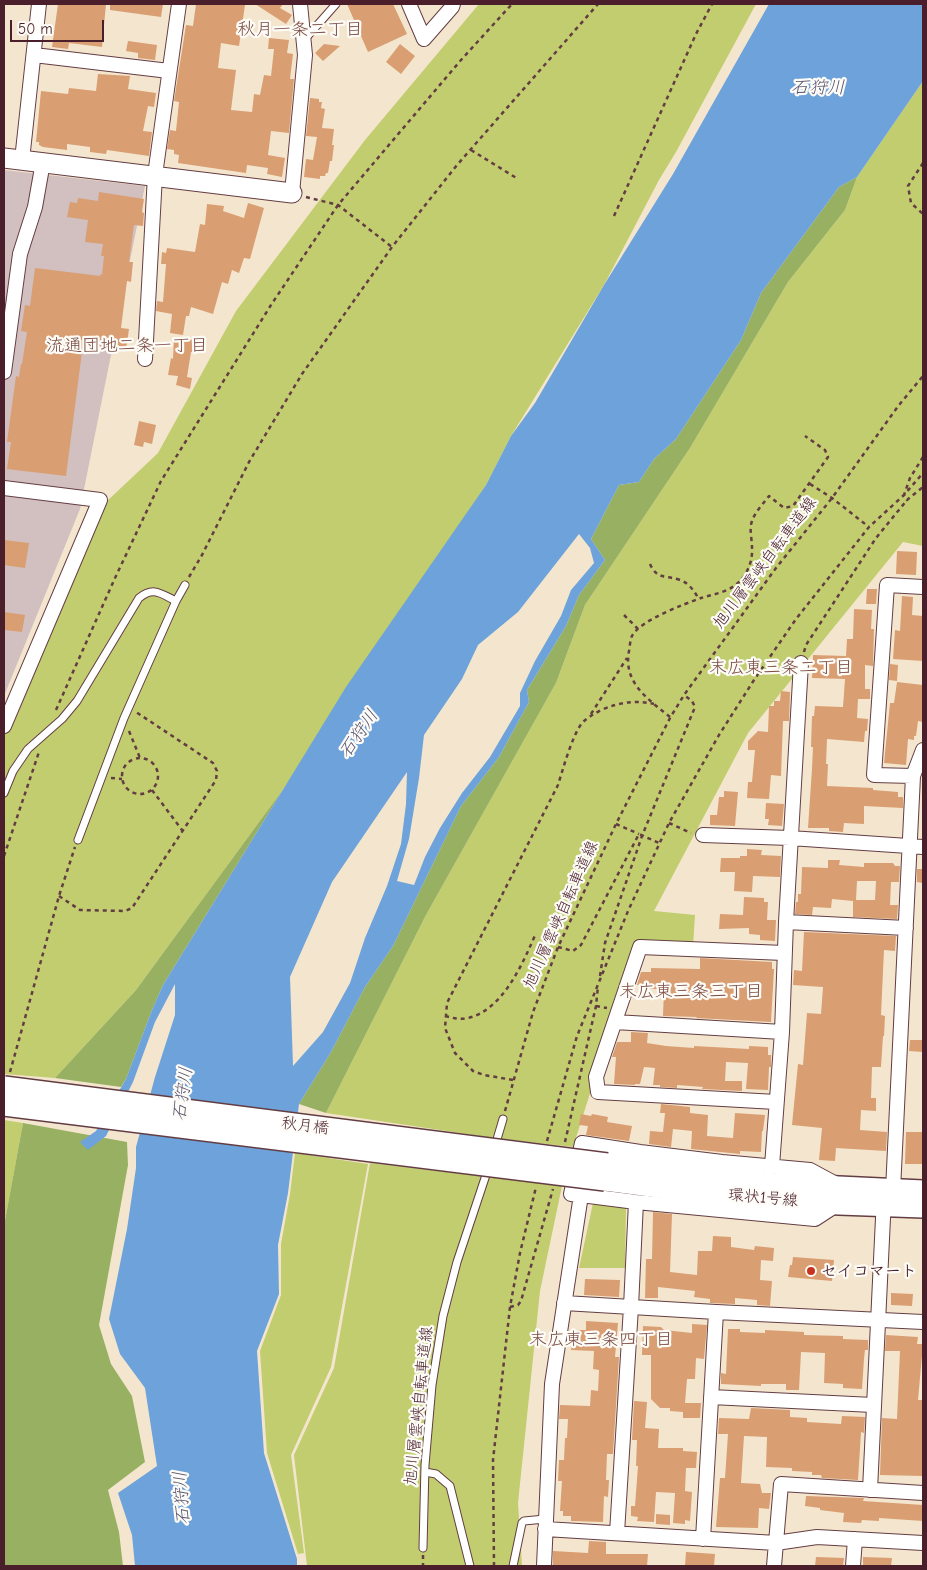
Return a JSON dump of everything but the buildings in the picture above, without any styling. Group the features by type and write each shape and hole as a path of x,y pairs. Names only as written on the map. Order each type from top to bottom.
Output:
{"main road":[{"name":"秋月橋","path":"7,1081 606,1172"},
{"name":"秋月橋","path":"4,1105 606,1172"},
{"name":"環状1号線","path":"606,1172 705,1177 776,1184 840,1196 889,1198 923,1207"},
{"name":"環状1号線","path":"889,1198 923,1191"}],"street":[{"path":"39,4 34,55 13,159 292,193 305,55 300,4"},
{"path":"145,359 155,175 179,4"},
{"path":"409,4 424,39 453,4"},
{"path":"34,55 169,71"},
{"path":"4,370 20,254 35,207 43,162"},
{"path":"4,488 100,500 4,726"},
{"path":"913,776 874,775 887,585 923,587"},
{"path":"772,1166 782,1032 784,954 801,663"},
{"path":"870,1490 877,1319 889,1198 906,928 917,847 913,776 923,750"},
{"path":"696,834 790,838 917,847"},
{"path":"786,922 906,928"},
{"path":"776,1102 598,1092 596,1077 640,947 784,954"},
{"path":"614,1022 782,1032"},
{"path":"582,1143 722,1162 810,1170 840,1196 815,1219 581,1195 571,1194 582,1143"},
{"path":"544,1566 552,1384 581,1195"},
{"path":"617,1533 636,1202"},
{"path":"564,1303 923,1322"},
{"path":"703,1539 716,1312"},
{"path":"711,1397 873,1406"},
{"path":"774,1566 781,1484 923,1493"},
{"path":"545,1524 617,1533 703,1539 776,1542 817,1537 923,1543"},
{"path":"853,1566 855,1539"}],"lane":[{"path":"304,40 336,4"},
{"path":"78,840 128,707 185,585"},
{"path":"4,793 20,759 28,749 62,719 77,700 139,598 151,591 157,592 176,602"},
{"name":"旭川層雲峡自転車道線","path":"423,1548 425,1472 432,1385 443,1316 458,1262 504,1119"},
{"path":"425,1472 436,1474 450,1486 470,1566"},
{"path":"513,1566 522,1523 524,1521 545,1524"}],"path":[{"path":"4,856 47,731 114,578 161,481 272,305 338,205 461,60 512,4"},
{"path":"185,585 249,462 302,374 392,247 470,150 598,4"},
{"path":"614,216 696,34 712,4"},
{"path":"470,150 518,179"},
{"path":"923,163 908,186 911,203 923,214"},
{"path":"292,193 338,205 392,247"},
{"name":"旭川層雲峡自転車道線","path":"504,1119 513,1080 533,1012 558,947 616,824 670,718 684,695 776,568 832,498 899,405 923,376"},
{"path":"670,718 638,689 632,679 628,669 628,657 633,635 646,622 657,616 699,599 726,591 739,582 750,568 752,548 751,523 757,510 769,496 784,508 793,506 828,457 825,450 806,436"},
{"path":"904,495 910,478 923,457"},
{"path":"545,1147 577,1036 628,911 669,823 718,736 796,619 870,527 904,495 923,473"},
{"path":"810,484 870,527"},
{"path":"801,663 806,645 876,538 907,500 923,487"},
{"path":"904,495 907,500"},
{"path":"650,564 653,571 661,577 680,580 688,585 699,599"},
{"path":"624,615 638,629"},
{"path":"513,1080 473,1071 455,1053 445,1028 447,1003 558,785 567,757 581,725 590,716 628,657"},
{"path":"565,1144 596,1006 605,943 641,835 695,707 692,701 684,695"},
{"path":"590,716 612,705 628,701 654,704"},
{"path":"58,896 80,910 129,910 218,776 216,766 128,707"},
{"path":"124,718 140,758"},
{"path":"140,758 151,762 155,767 158,779 152,790 136,794 127,789 122,773 128,763 140,758"},
{"path":"152,790 182,830"},
{"path":"669,823 696,834"},
{"path":"616,824 659,843"},
{"path":"558,947 573,951 581,945 641,835"},
{"path":"7,1081 58,896 78,840"},
{"path":"445,1016 458,1019 468,1018 482,1012 496,1002 520,969 536,933"},
{"path":"494,1566 493,1460 510,1308 520,1253 538,1180"},
{"path":"510,1308 518,1305 521,1301 556,1181"}],"shaded area":[{"path":"4,170 145,186 80,509 4,696"}],"green space":[{"path":"479,4 756,4 659,180 604,285 511,436 486,485 284,788 136,990 55,1078 4,1074 4,737 105,503 158,453 236,311 365,140"},
{"path":"923,81 923,546 903,542 748,733 654,911 695,915 693,946 637,945 573,1147 487,1137 326,1113 426,915 556,683 585,605 690,448 788,282 845,210 857,177"},
{"path":"857,177 845,210 788,282 690,448 585,605 556,683 426,915 326,1113 299,1104 331,1052 365,987 393,946 461,806 499,757 529,702 527,690 566,626 579,595 605,560 591,539 619,485 639,482 654,459 676,439 741,340 761,293 839,187"},
{"path":"284,788 163,985 126,1079 121,1087 55,1078 136,990"},
{"path":"4,1120 23,1123 4,1226"},
{"path":"23,1123 127,1142 128,1165 99,1325 111,1364 132,1396 145,1462 108,1490 119,1532 123,1566 4,1566 4,1226"},
{"path":"295,1153 368,1164 331,1367 291,1455 304,1553 298,1554 267,1453 260,1351 281,1295 281,1244"},
{"path":"370,1163 562,1186 540,1291 518,1503 522,1566 307,1566 294,1455 334,1368"},
{"path":"593,1203 626,1208 625,1268 579,1268"}],"water":[{"name":"石狩川","path":"769,4 923,4 923,81 857,177 839,187 761,293 741,340 676,439 654,459 639,482 619,485 591,539 605,560 579,595 566,626 527,690 529,702 499,757 461,806 393,946 365,987 331,1052 299,1104 288,1193 278,1245 279,1294 257,1351 264,1453 297,1559 297,1566 135,1566 132,1535 118,1493 157,1466 145,1388 120,1354 109,1319 127,1229 136,1168 136,1147 155,1077 175,1015 175,984 155,1022 133,1082 106,1136 88,1150 80,1142 96,1131 126,1079 163,985 346,687 486,485 511,436 535,403 604,285 673,174","holes":["579,534 590,548 594,563 571,590 561,616 535,661 520,693 520,706 490,757 462,793 440,828 425,857 414,885 397,881 409,839 424,735 462,679 478,645 518,612","407,772 406,804 401,844 350,983 323,1032 293,1066 290,977 332,882"]}],"place":[{"name":"セイコマート","path":"811,1271"}],"district":[{"name":"秋月一条二丁目","path":"300,30"},
{"name":"流通団地二条一丁目","path":"127,346"},
{"name":"末広東三条二丁目","path":"781,668"},
{"name":"末広東三条三丁目","path":"691,992"},
{"name":"末広東三条四丁目","path":"601,1340"}]}
